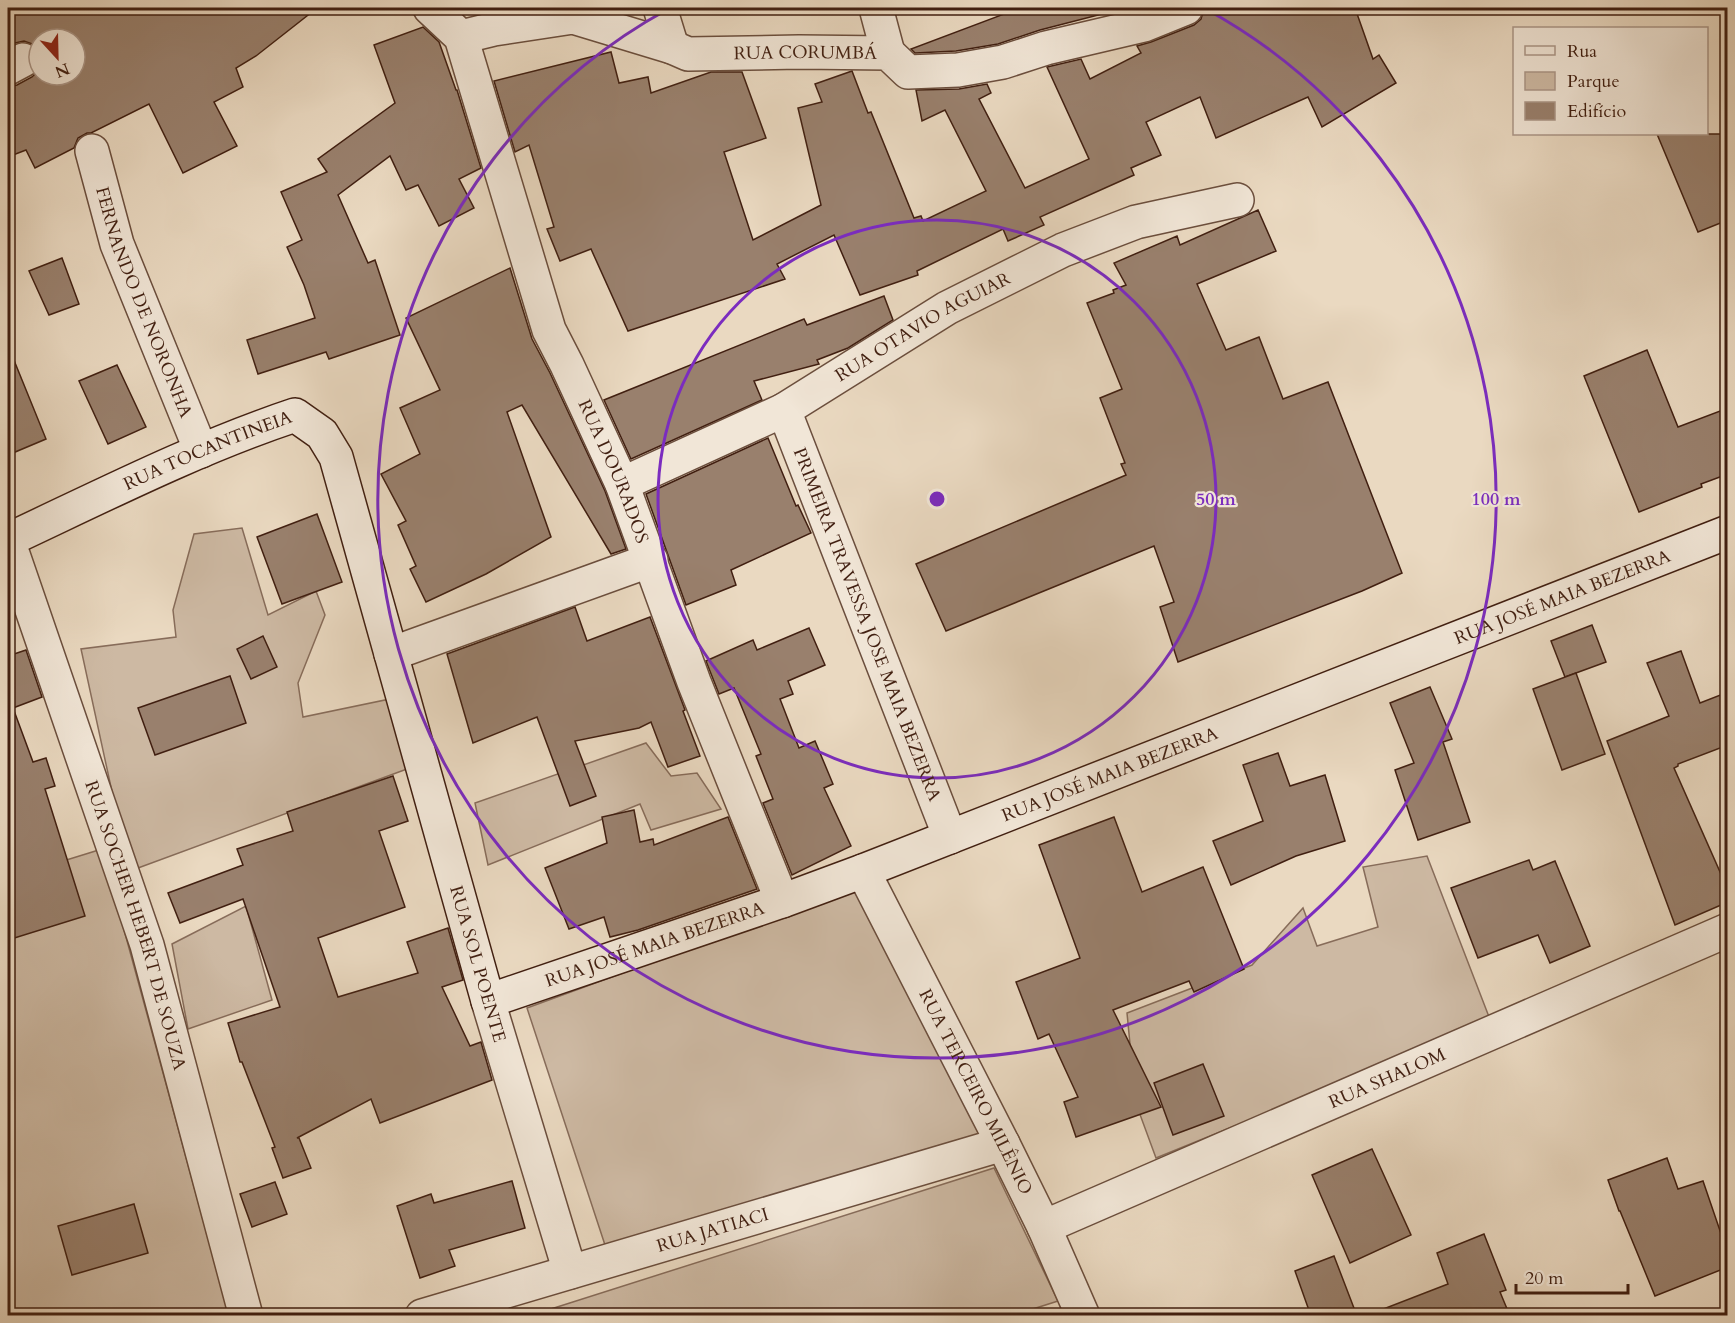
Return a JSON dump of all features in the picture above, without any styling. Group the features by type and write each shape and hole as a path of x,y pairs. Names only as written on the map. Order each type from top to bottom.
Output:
{"street":[{"path":"430,8 460,37"},
{"path":"660,8 672,47"},
{"path":"876,8 888,53"},
{"name":"RUA CORUMBÁ","path":"460,37 494,29 573,17 688,54 888,53 908,72 958,70 1003,62 1046,48 1144,25 1186,8"},
{"name":"RUA DOURADOS","path":"460,37 549,330 622,484 694,682 782,901"},
{"name":"FERNANDO DE NORONHA","path":"92,151 117,244 201,451"},
{"name":"RUA OTAVIO AGUIAR","path":"622,484 784,410 947,308 1063,250 1136,222 1237,200"},
{"name":"PRIMEIRA TRAVESSA JOSE MAIA BEZERRA","path":"784,410 950,837"},
{"name":"RUA TOCANTINEIA","path":"8,540 201,451 250,430 295,415 322,434 336,457 364,556"},
{"name":"RUA JOSÉ MAIA BEZERRA","path":"488,1001 863,872 1728,532"},
{"name":"RUA SOCHER HEBERT DE SOUZA","path":"8,540 147,945 246,1316"},
{"name":"RUA SOL POENTE","path":"364,556 488,1001 570,1272"},
{"path":"392,654 651,560"},
{"name":"RUA TERCEIRO MILÊNIO","path":"863,872 1003,1144 1044,1227 1083,1316"},
{"name":"RUA SHALOM","path":"1044,1227 1728,930"},
{"name":"RUA JATIACI","path":"422,1316 1003,1144"}],"green space":[{"path":"242,528 268,615 316,591 325,615 298,683 303,717 390,699 407,769 138,868 119,824 81,649 176,637 173,610 194,534"},
{"path":"646,743 671,776 697,773 721,809 651,830 640,804 488,865 475,803"},
{"path":"102,849 229,1315 8,1316 8,878"},
{"path":"1427,856 1491,1022 1156,1158 1124,1071 1130,1044 1127,1013 1252,965 1303,908 1317,946 1378,927 1363,867"},
{"path":"860,886 984,1137 606,1248 527,1008"},
{"path":"246,906 272,1000 188,1029 172,944"},
{"path":"994,1168 1058,1301 1011,1316 532,1315"}],"building":[{"path":"8,8 317,8 256,56 236,68 243,87 214,102 237,146 183,173 149,104 78,138 74,148 35,168 26,150 8,157 8,87 27,80 27,87 87,87 87,27 27,27 27,42 15,43 8,47"},
{"path":"1020,8 1105,8 1106,13 1040,30 998,44 956,51 915,53 911,49"},
{"path":"1204,8 1355,8 1373,59 1379,55 1396,83 1322,127 1308,97 1216,138 1200,97 1146,122 1161,155 1131,168 1134,175 1040,217 1044,225 1008,241 1003,229 917,271 918,275 860,295 834,235 777,264 785,279 628,331 591,249 560,261 547,229 554,227 529,145 515,152 494,81 611,52 619,83 648,77 651,93 711,72 742,72 766,138 724,152 753,240 821,205 798,108 822,102 815,84 852,71 914,218 921,216 923,221 986,191 945,110 922,121 916,90 959,89 987,84 991,93 979,99 1025,188 1089,159 1047,67 1081,59 1090,79 1141,53 1137,46 1194,25 1201,19"},
{"path":"423,27 439,42 457,90 481,168 459,179 474,208 439,226 418,185 406,190 390,156 338,195 368,263 375,260 400,335 329,359 326,352 258,374 247,340 315,318 304,285 287,247 302,240 281,192 327,172 318,159 395,103 374,45"},
{"path":"1728,134 1728,220 1698,232 1657,135"},
{"path":"1258,210 1276,251 1197,284 1226,350 1259,337 1283,399 1328,382 1402,573 1362,591 1178,662 1160,607 1174,602 1154,546 946,631 916,564 1126,475 1121,464 1125,463 1100,398 1122,389 1087,303 1114,293 1113,290 1126,285 1114,263 1177,236 1180,245"},
{"path":"62,258 79,304 49,315 29,271"},
{"path":"510,268 532,339 605,491 626,549 611,554 522,405 507,412 551,537 486,574 426,602 410,569 416,566 398,525 406,521 381,474 420,454 400,408 440,390 406,318"},
{"path":"884,296 893,320 848,348 817,360 819,364 754,381 762,400 631,459 604,400 804,319 807,325"},
{"path":"8,348 46,439 8,455"},
{"path":"1647,350 1678,427 1728,408 1728,474 1639,512 1584,376"},
{"path":"117,365 146,427 108,444 79,381"},
{"path":"768,438 796,506 798,505 811,533 731,570 736,585 686,605 646,494"},
{"path":"317,514 342,582 282,604 257,537"},
{"path":"575,607 587,641 650,617 700,756 668,767 651,722 639,728 575,741 596,796 570,806 537,717 473,743 447,654"},
{"path":"1592,625 1606,662 1565,677 1551,641"},
{"path":"809,628 825,665 788,681 793,694 780,699 799,748 815,741 833,784 824,788 851,846 792,875 763,803 773,799 756,756 761,754 734,688 719,694 706,661 753,640 757,650"},
{"path":"263,636 277,667 251,679 237,649"},
{"path":"26,650 42,697 13,708 33,762 46,758 55,786 45,789 85,916 8,940 8,656"},
{"path":"1681,651 1700,703 1728,692 1728,745 1678,764 1674,768 1728,890 1728,902 1675,925 1607,741 1669,716 1647,663"},
{"path":"1576,673 1605,754 1562,770 1533,689"},
{"path":"230,676 246,723 155,755 138,708"},
{"path":"1430,687 1452,739 1443,742 1470,822 1418,840 1395,770 1414,763 1390,703"},
{"path":"1278,753 1290,786 1325,775 1345,841 1296,856 1231,885 1213,841 1263,821 1243,765"},
{"path":"393,776 408,821 379,831 405,907 318,938 338,997 418,973 407,942 448,928 463,980 442,987 470,1046 481,1042 492,1080 380,1123 371,1099 297,1138 299,1138 311,1168 283,1178 272,1148 275,1147 242,1062 240,1062 228,1023 280,1007 243,899 180,923 168,893 243,865 237,849 293,831 287,812"},
{"path":"634,810 640,842 653,839 654,845 728,817 757,889 638,930 610,937 604,917 569,929 545,868 607,843 602,817"},
{"path":"1114,817 1142,892 1203,867 1244,969 1194,992 1189,981 1113,1010 1161,1107 1076,1137 1064,1102 1078,1097 1049,1034 1038,1039 1016,982 1080,958 1039,845"},
{"path":"1529,860 1533,870 1555,861 1590,946 1550,963 1538,935 1478,958 1451,888"},
{"path":"1203,1064 1224,1116 1173,1135 1154,1083"},
{"path":"1372,1149 1411,1235 1350,1263 1312,1175"},
{"path":"1667,1158 1678,1189 1703,1181 1728,1254 1728,1267 1655,1296 1608,1180"},
{"path":"512,1181 525,1228 449,1250 455,1266 420,1278 397,1206 431,1194 434,1203"},
{"path":"275,1182 287,1214 252,1227 240,1194"},
{"path":"134,1204 148,1253 72,1275 58,1226"},
{"path":"1484,1234 1506,1290 1500,1292 1510,1316 1373,1316 1373,1313 1448,1284 1437,1253"},
{"path":"1334,1256 1357,1316 1311,1316 1295,1271"}]}
